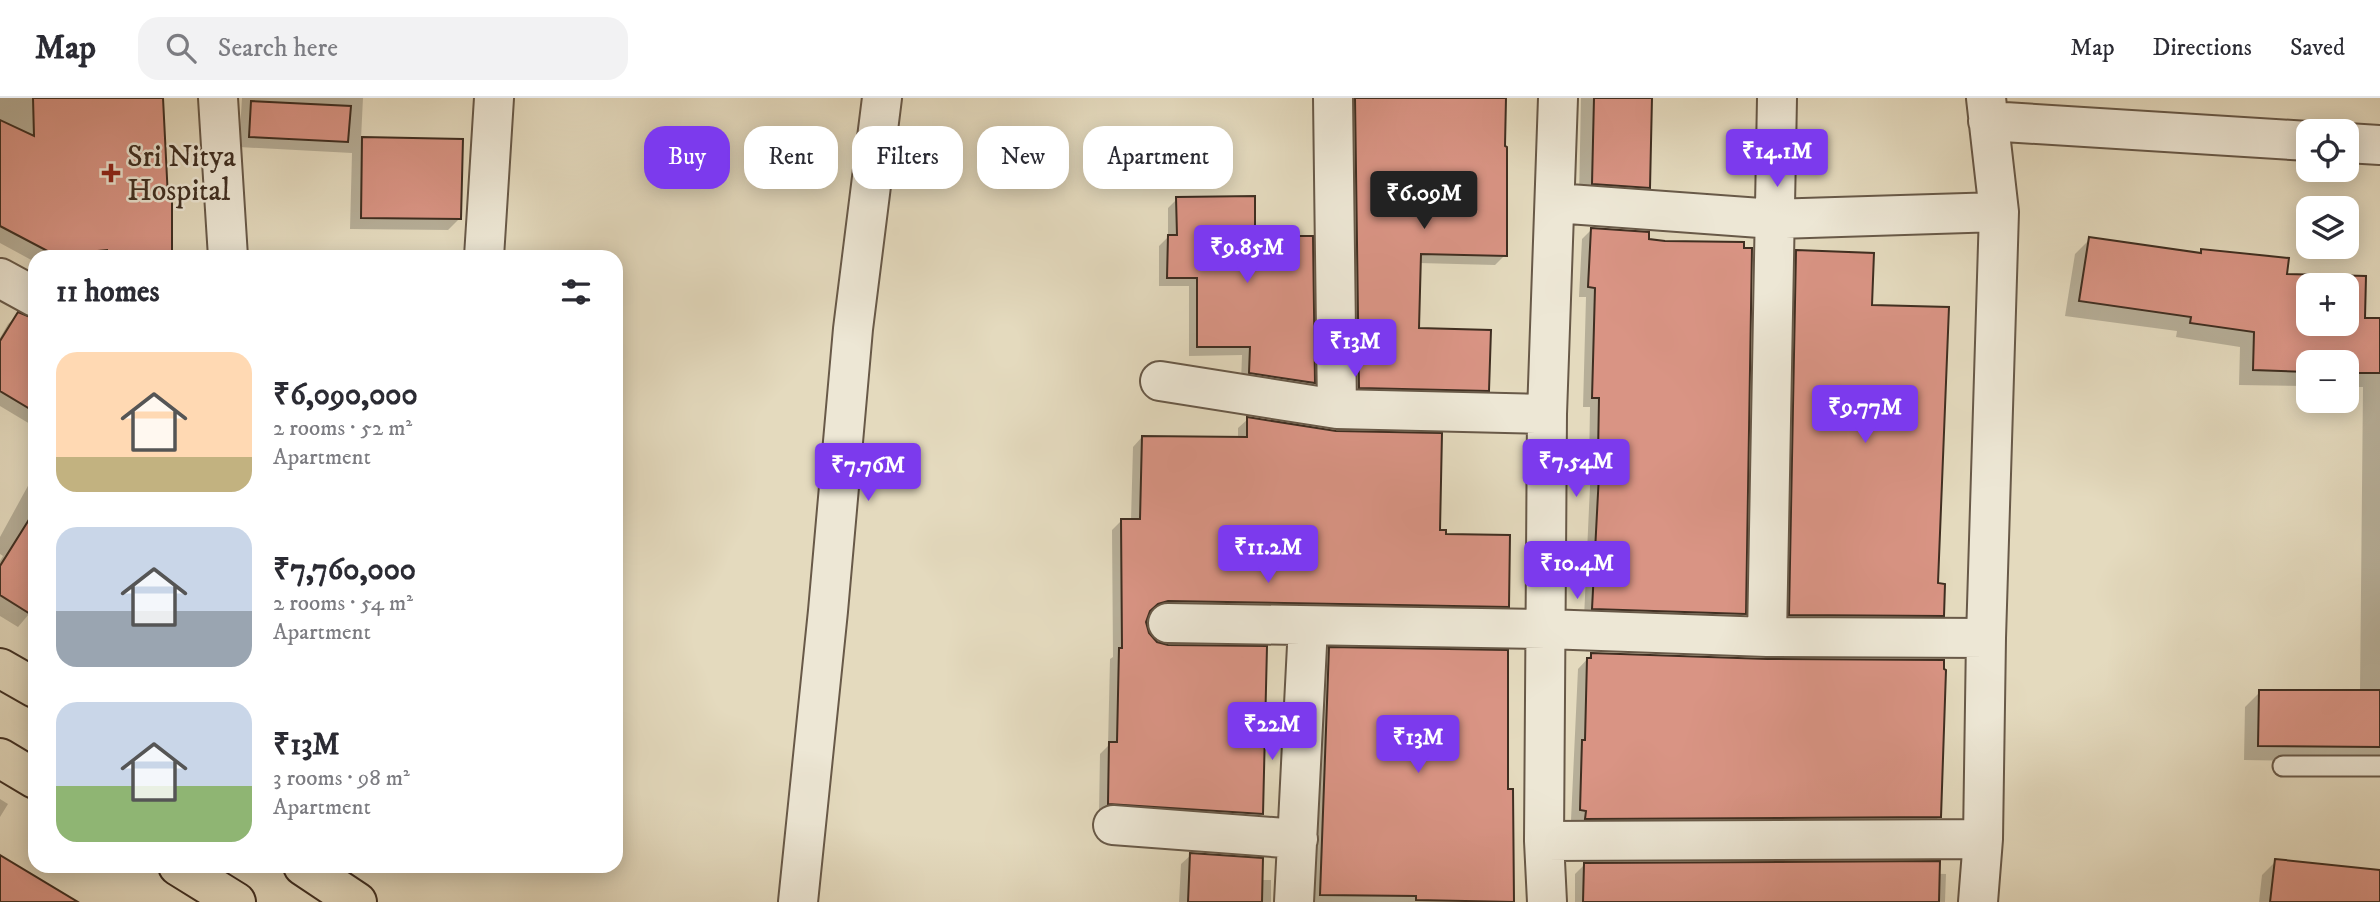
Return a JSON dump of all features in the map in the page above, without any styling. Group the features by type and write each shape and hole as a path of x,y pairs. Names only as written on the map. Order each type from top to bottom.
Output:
{"main road":[{"path":"0,668 28,684"},
{"path":"0,758 28,775"},
{"path":"189,873 236,902"},
{"path":"314,873 357,902"}],"street":[{"path":"218,98 228,250"},
{"path":"484,250 494,98"},
{"path":"798,902 853,329 882,98"},
{"path":"1333,98 1337,409"},
{"path":"1547,902 1544,841 1547,414 1558,98"},
{"path":"1767,637 1777,98"},
{"path":"1978,902 1983,839 1986,638 1999,212 1987,109 2296,140"},
{"path":"2359,144 2380,145"},
{"path":"1555,203 1774,219 1999,212"},
{"path":"0,278 28,293"},
{"path":"1160,381 1337,409 1547,414"},
{"path":"1168,623 1546,629 1767,637 1986,638"},
{"path":"1294,902 1308,626"},
{"path":"1113,825 1298,839"},
{"path":"1544,841 1983,839"}],"lane":[{"path":"2283,766 2380,766"}],"building":[{"path":"33,98 163,98 168,198 172,198 172,250 46,250 0,226 0,120 34,136"},
{"path":"1355,98 1506,98 1507,256 1421,254 1419,328 1491,330 1489,391 1359,388"},
{"path":"1594,98 1652,98 1650,188 1592,184"},
{"path":"251,101 351,106 348,142 249,137"},
{"path":"362,137 463,139 461,219 361,218"},
{"path":"1255,196 1255,236 1313,236 1315,383 1249,373 1250,347 1197,347 1197,278 1167,278 1168,235 1177,235 1176,197"},
{"path":"1591,228 1649,232 1649,239 1665,241 1744,242 1744,248 1752,248 1746,614 1592,609 1600,455 1599,398 1592,398 1595,288 1588,287"},
{"path":"2089,237 2201,253 2201,249 2289,258 2287,274 2296,274 2296,336 2359,336 2359,276 2366,276 2365,318 2380,318 2380,373 2359,373 2359,350 2296,350 2296,372 2253,370 2254,332 2190,323 2191,317 2079,301"},
{"path":"1796,250 1874,253 1872,305 1949,307 1938,583 1945,584 1944,616 1789,615"},
{"path":"18,312 28,316 28,408 0,391 0,341"},
{"path":"1247,417 1336,431 1442,433 1440,530 1446,530 1446,534 1510,535 1509,607 1168,601 1158,604 1150,611 1146,622 1149,633 1157,642 1168,645 1267,646 1263,814 1108,804 1109,742 1117,742 1119,648 1122,648 1121,519 1140,519 1142,436 1247,437"},
{"path":"28,521 28,613 0,595 0,566"},
{"path":"1329,647 1508,650 1508,789 1513,789 1514,902 1416,900 1416,896 1320,895"},
{"path":"1591,653 1767,659 1944,660 1946,670 1941,817 1585,819 1586,811 1580,810 1582,740 1585,740 1587,658 1591,658"},
{"path":"2259,690 2380,690 2380,747 2258,746"},
{"path":"1190,853 1263,858 1262,902 1188,902"},
{"path":"0,855 78,902 0,902"},
{"path":"2275,859 2380,870 2380,902 2270,902"},
{"path":"1940,861 1939,902 1583,902 1584,863"}],"place":[{"name":"Sri Nitya Hospital","path":"111,173"}]}
